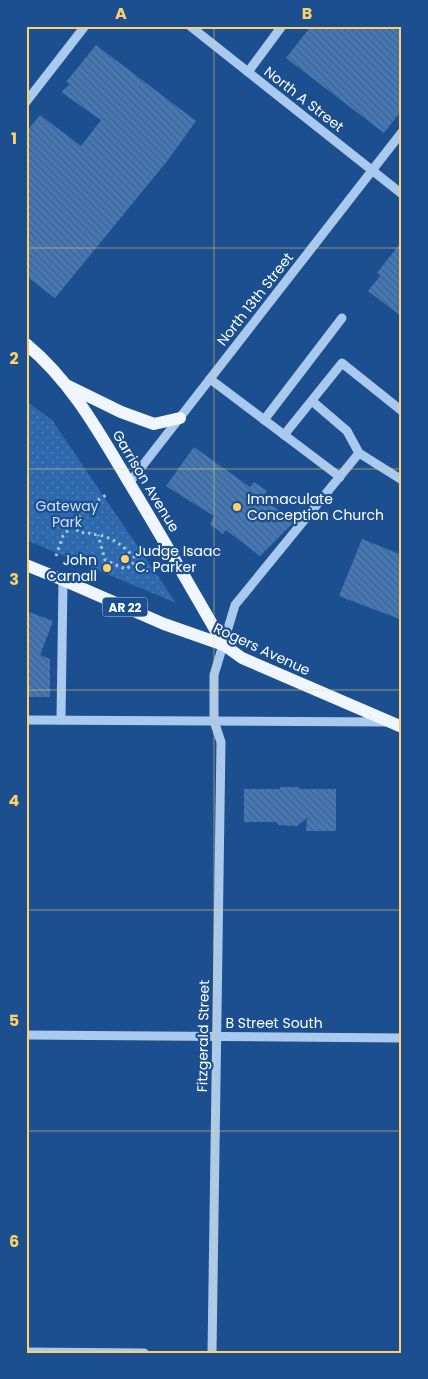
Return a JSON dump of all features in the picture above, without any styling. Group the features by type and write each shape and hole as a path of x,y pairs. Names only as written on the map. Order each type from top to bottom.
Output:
{"main road":[{"name":"Garrison Avenue","path":"26,344 67,386 102,435 173,554 224,645"},
{"path":"67,386 121,412 154,424 180,418"},
{"name":"Rogers Avenue","path":"26,565 164,624 224,645 242,658 396,724"}],"street":[{"path":"26,102 86,26"},
{"name":"North A Street","path":"190,26 402,194"},
{"path":"248,72 282,26"},
{"name":"North 13th Street","path":"129,483 402,132"},
{"path":"264,420 342,318"},
{"path":"284,435 342,363 402,411"},
{"path":"210,379 340,477"},
{"path":"312,401 347,431 359,453 402,480"},
{"name":"Fitzgerald Street","path":"212,1353 221,742 214,721 214,675 235,606 359,453"},
{"path":"61,720 63,580"},
{"path":"26,720 396,724"},
{"name":"B Street South","path":"26,1035 402,1038"},
{"path":"26,1352 144,1353"}],"path":[{"path":"56,556 63,536 88,507 106,495"},
{"path":"72,526 81,533 87,532 92,535 98,535 120,543 134,557 134,565 125,569 105,560 98,535"}],"green space":[{"name":"Gateway Park","path":"26,401 52,420 176,603 26,540"}],"building":[{"path":"311,26 402,26 402,110 384,133 286,58"},
{"path":"96,45 196,121 168,160 55,298 26,276 26,132 40,115 81,146 101,120 61,92 70,84 66,82"},
{"path":"402,241 402,317 368,291 380,276 377,273"},
{"name":"Immaculate Conception Church","path":"194,447 250,487 254,482 267,491 261,498 295,521 260,556 226,530 223,534 210,524 214,516 166,486"},
{"path":"362,539 402,555 402,620 339,596"},
{"path":"26,611 53,621 40,655 50,659 50,697 26,697"},
{"path":"280,787 336,789 336,831 306,831 307,818 297,826 278,825 277,822 244,822 244,789 280,789"}],"place":[{"name":"Immaculate Conception Church","path":"237,507"},
{"name":"Judge Isaac C. Parker","path":"125,559"},
{"name":"John Carnall","path":"107,568"}]}
